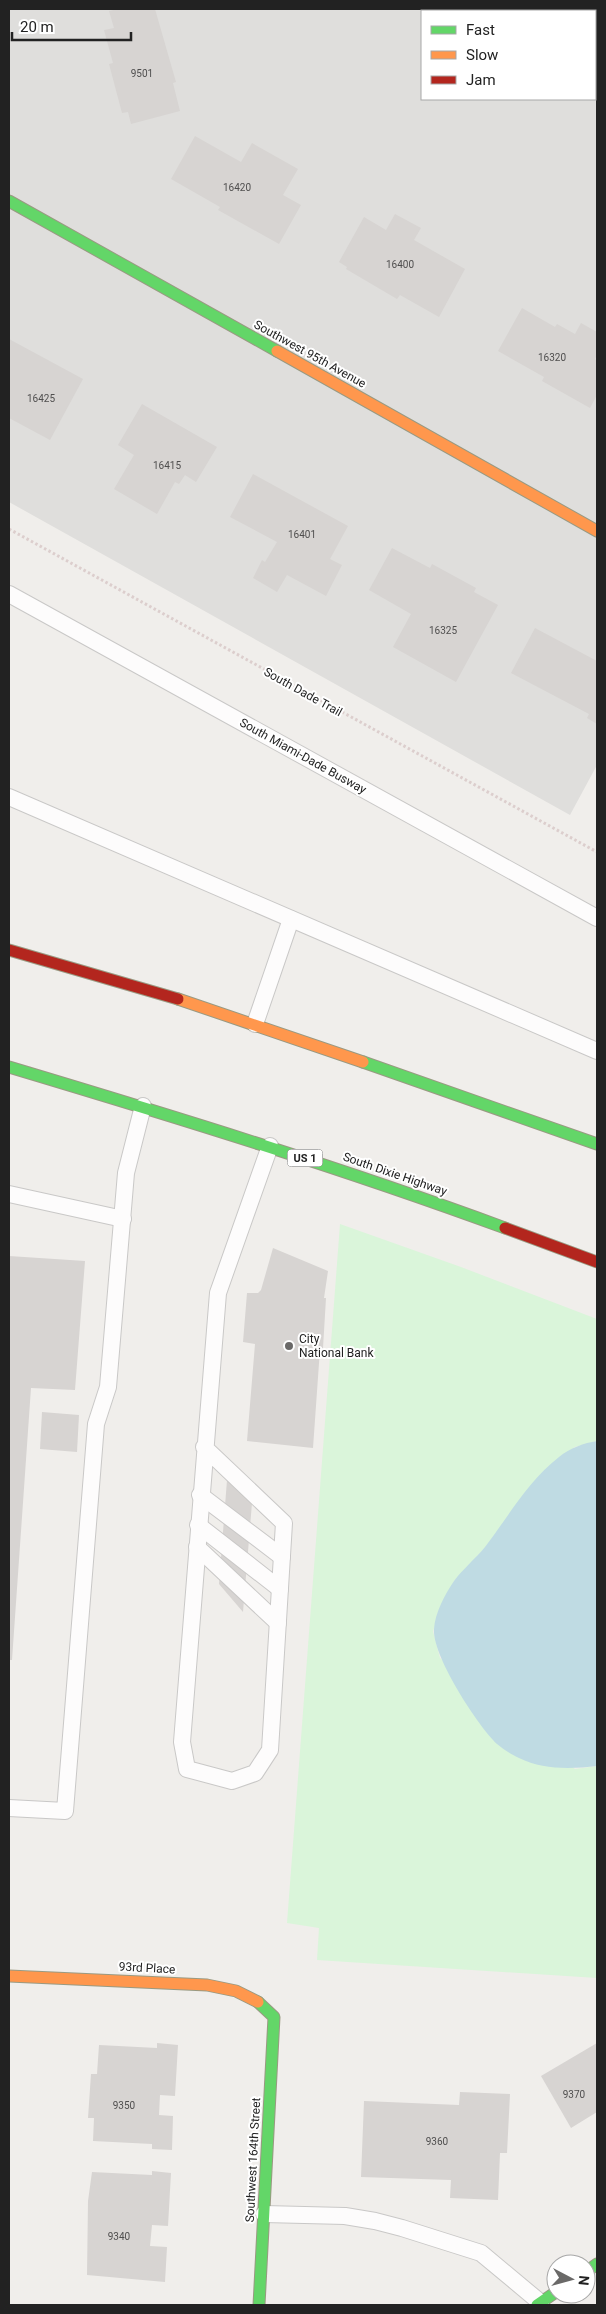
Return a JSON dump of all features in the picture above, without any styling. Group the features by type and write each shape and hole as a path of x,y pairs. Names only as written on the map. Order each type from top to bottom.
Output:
{"main road":[{"name":"Southwest 95th Avenue","path":"9,201 597,531"},
{"path":"9,950 176,998 255,1024 597,1144"},
{"name":"South Dixie Highway","path":"9,1067 270,1146 416,1195 597,1262"},
{"name":"93rd Place","path":"9,1976 224,1987 233,1989 261,2002 274,2017"},
{"name":"Southwest 164th Street","path":"259,2305 274,2017"}],"lane":[{"name":"South Miami-Dade Busway","path":"9,594 597,918"},
{"path":"9,797 597,1050"},
{"path":"255,1024 291,919"},
{"path":"9,1808 65,1812 96,1424 108,1387 126,1174 143,1106"},
{"path":"204,1447 284,1523 270,1750 255,1773 232,1781 187,1769 182,1742 200,1495 204,1447 218,1293 270,1146"},
{"path":"9,1194 123,1219"},
{"path":"200,1495 282,1557"},
{"path":"198,1525 280,1589"},
{"path":"197,1546 278,1623"},
{"path":"264,2214 345,2216 375,2221 481,2253 539,2304"}],"path":[{"name":"South Dade Trail","path":"9,529 597,852"}],"shaded area":[{"path":"9,9 597,9 597,765 570,815 9,502"}],"green space":[{"path":"340,1224 461,1267 597,1319 597,1441 575,1447 548,1467 484,1549 454,1581 433,1631 440,1658 575,1769 597,1766 597,1978 317,1960 319,1928 287,1923"}],"water":[{"path":"597,1441 597,1766 577,1768 547,1767 528,1762 513,1755 497,1744 489,1735 468,1707 448,1673 435,1641 434,1629 441,1604 454,1581 485,1547 538,1477 568,1451"}],"building":[{"path":"118,9 155,9 176,82 173,83 180,111 131,124 128,112 122,113 109,64 113,63 104,30 114,28 109,11"},
{"path":"497,9 500,10 444,10"},
{"path":"195,136 241,162 252,143 298,169 283,195 301,205 279,244 218,210 220,207 171,179"},
{"path":"395,214 421,228 414,240 465,269 439,317 400,295 397,299 346,269 347,267 339,262 364,217 386,230"},
{"path":"522,308 555,327 557,324 575,334 581,323 597,332 597,355 595,359 597,361 597,395 590,408 542,381 544,377 498,351"},
{"path":"9,339 83,379 50,440 9,418"},
{"path":"142,404 217,447 196,482 185,475 179,484 175,482 157,514 114,489 134,455 118,445"},
{"path":"253,474 348,526 330,559 342,565 326,596 287,575 277,592 253,578 262,560 265,562 277,542 230,517"},
{"path":"392,548 430,568 432,564 476,588 474,592 498,605 456,682 393,647 411,614 369,590"},
{"path":"535,628 597,661 597,724 587,718 589,714 511,673"},
{"name":"City National Bank","path":"273,1248 328,1271 324,1298 326,1298 323,1348 320,1349 313,1448 247,1441 255,1344 243,1342 247,1293 258,1293 261,1290"},
{"path":"9,1256 85,1261 75,1390 31,1388 12,1660 9,1660"},
{"path":"42,1412 79,1415 77,1452 40,1449"},
{"path":"227,1480 252,1503 243,1612 219,1584"},
{"path":"157,2043 178,2045 175,2096 160,2095 159,2115 173,2116 172,2150 152,2149 152,2144 93,2141 94,2118 88,2118 91,2074 97,2074 99,2045 157,2048"},
{"path":"597,2043 597,2112 571,2128 541,2076"},
{"path":"460,2092 510,2094 507,2153 500,2153 498,2200 450,2198 451,2180 361,2177 364,2101 459,2105"},
{"path":"152,2171 171,2173 168,2226 152,2225 150,2246 167,2247 165,2282 87,2275 88,2201 92,2172 152,2175"}],"traffic: fast":[{"path":"9,201 277,351"},
{"path":"363,1062 597,1144"},
{"path":"9,1067 258,1144 505,1228"},
{"path":"258,2002 274,2017 259,2305"},
{"path":"537,2305 546,2299"}],"traffic: slow":[{"path":"277,351 597,531"},
{"path":"178,999 363,1062"},
{"path":"9,1976 207,1985 236,1991 258,2002"}],"traffic: jam":[{"path":"9,950 178,999"},
{"path":"505,1228 597,1262"}],"place":[{"name":"City National Bank","path":"289,1346"}]}
